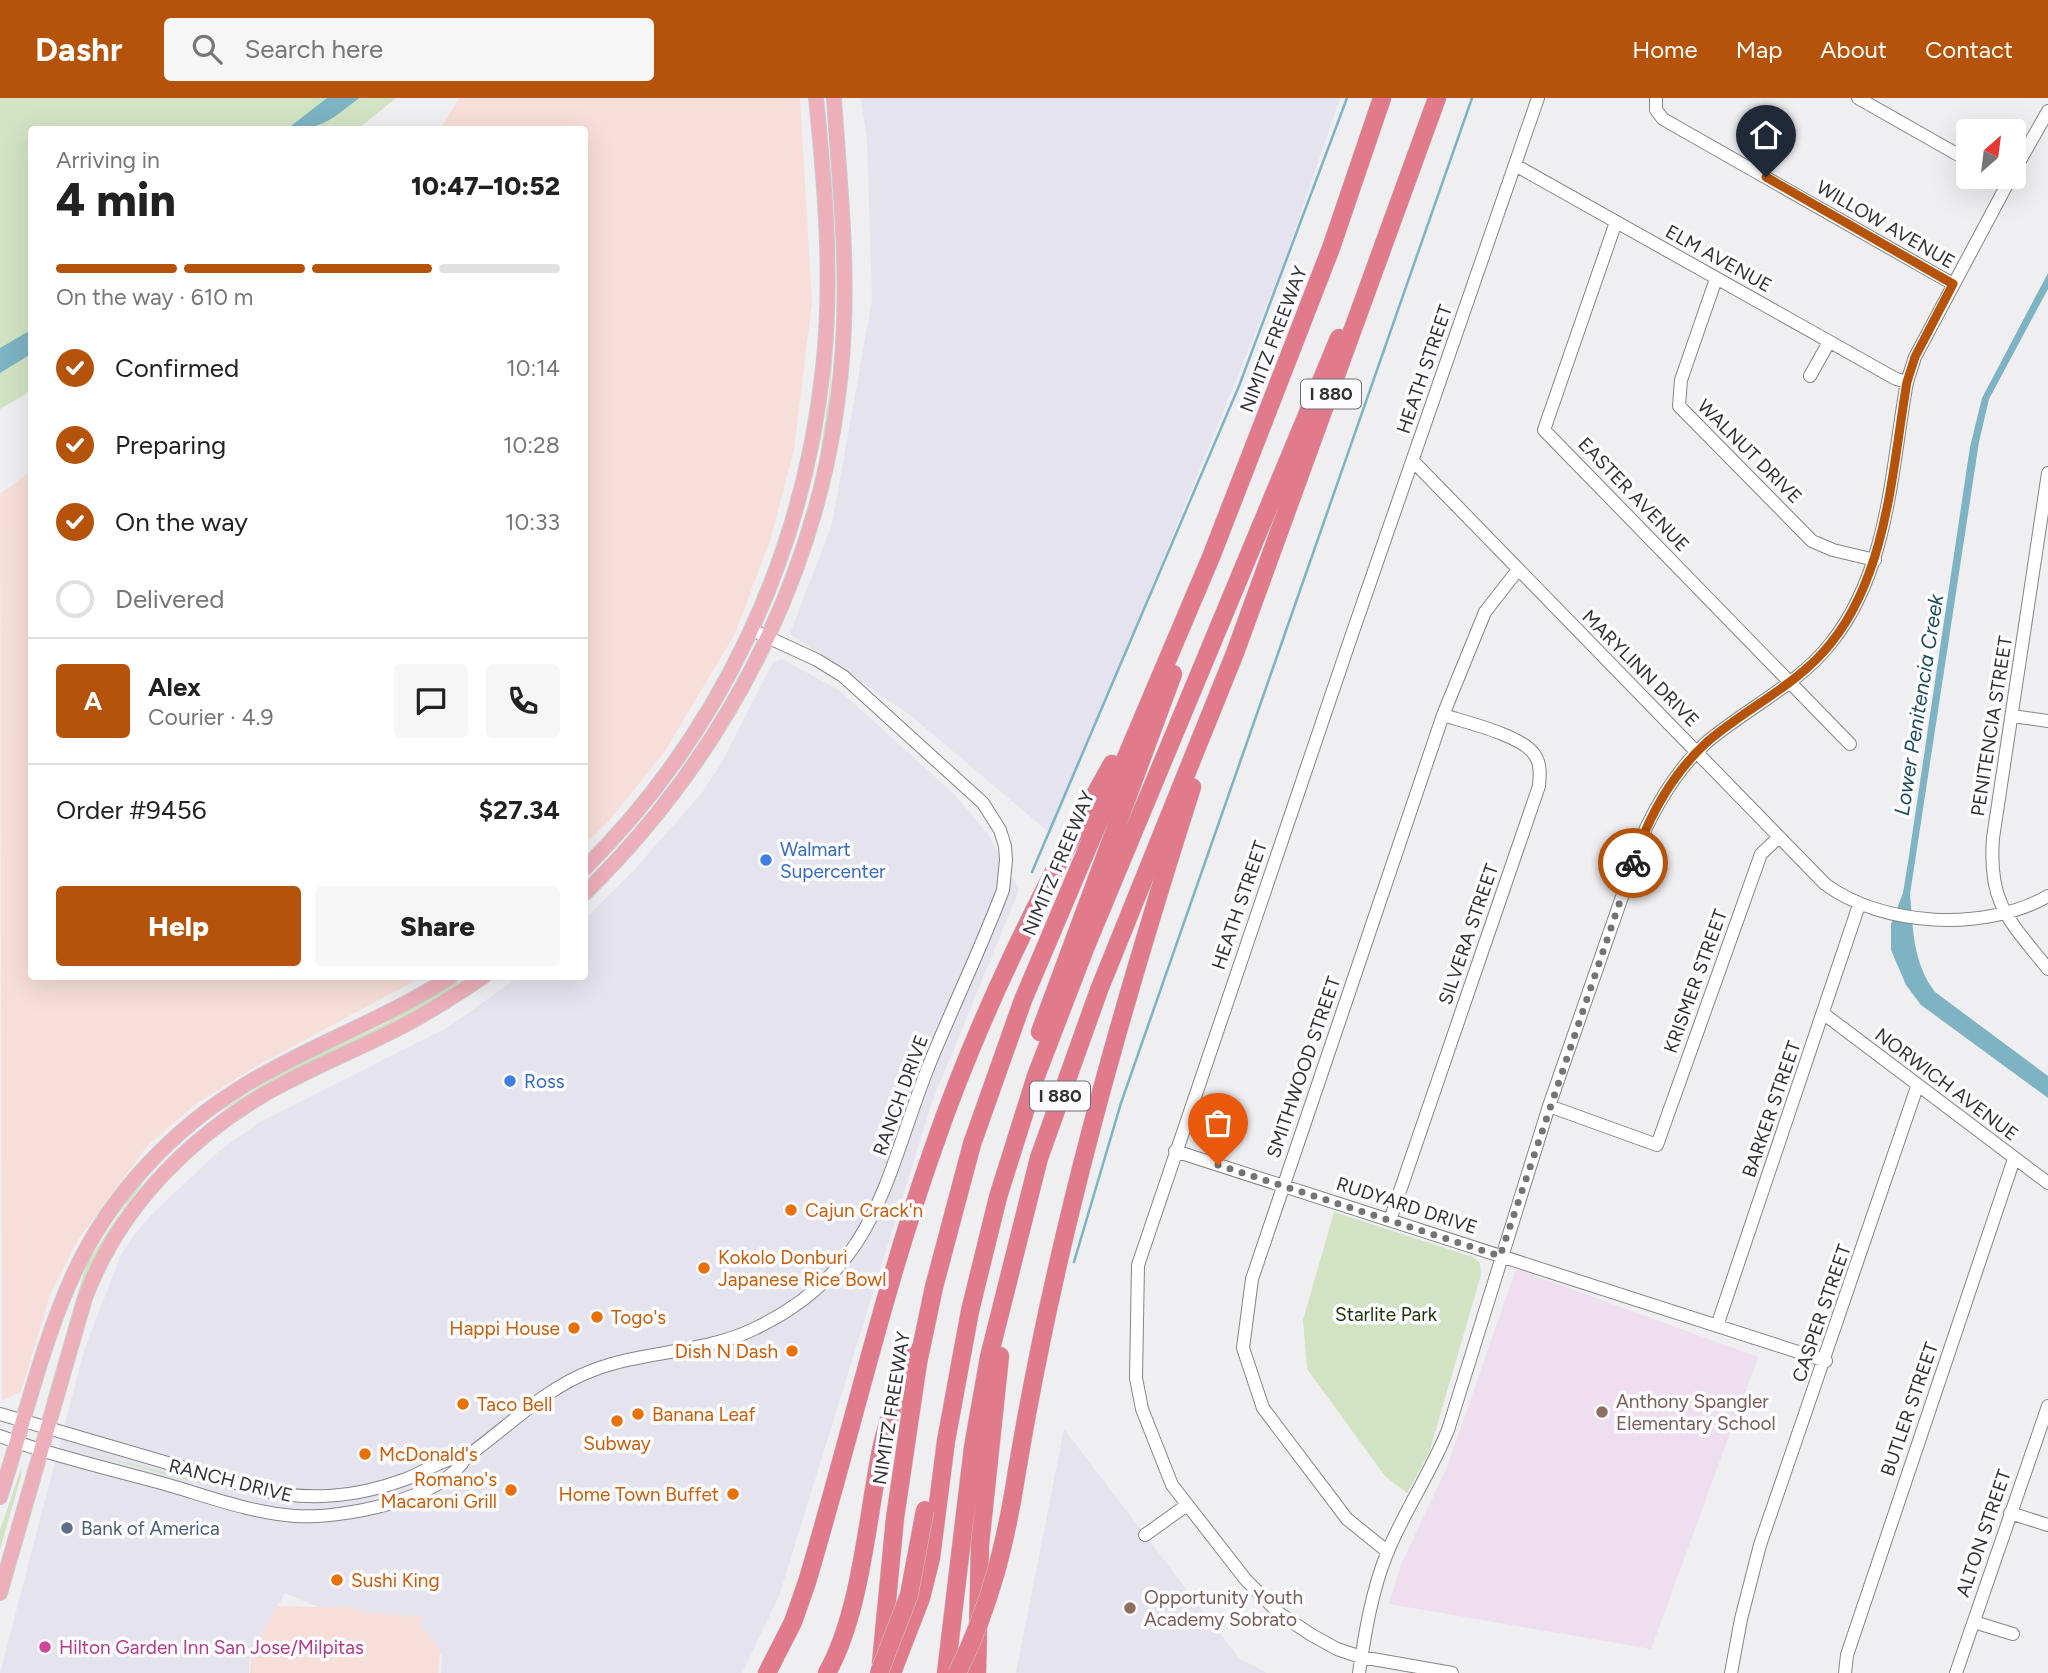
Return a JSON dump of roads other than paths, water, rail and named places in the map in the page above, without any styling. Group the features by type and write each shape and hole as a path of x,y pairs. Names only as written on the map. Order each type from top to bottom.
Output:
{"highway":[{"name":"NIMITZ FREEWAY","path":"880,1673 906,1440 934,1287 969,1156 996,1072 1211,557 1331,248 1382,98"},
{"name":"I 880","path":"946,1673 973,1447 989,1356 1040,1158 1072,1063 1235,653 1437,98"},
{"path":"880,1673 909,1595 931,1510 970,1311 998,1197 1036,1076 1086,946 1424,134"},
{"path":"892,1673 921,1598 931,1558 931,1510 940,1399 958,1308 1005,1133 1148,737 1312,315 1331,248"},
{"path":"957,1673 980,1624 996,1579 1007,1532 1037,1351 1069,1213 1145,936 1235,653"},
{"path":"767,1673 793,1622 807,1582 891,1277 950,1103 1019,940 1086,811 1153,691"},
{"path":"977,1673 984,1498 1012,1259"},
{"path":"827,1673 844,1636 851,1609 891,1415 934,1287"}],"main road":[{"path":"588,865 642,805 686,747 723,688 752,630 793,522 814,433 824,365 827,281 823,175 816,98"},
{"path":"588,890 632,845 681,785 738,697 769,638 811,528 839,390 845,281 834,98"},
{"path":"0,1497 75,1272 110,1211 148,1165 193,1122 246,1084 394,1011 445,980"},
{"path":"0,1593 40,1449 92,1279 125,1222 161,1177 204,1135 255,1099 402,1027 478,980"}],"street":[{"name":"HEATH STREET","path":"1452,1673 1362,1657 1337,1649 1279,1614 1246,1580 1187,1505 1172,1485 1142,1409 1136,1378 1138,1265 1538,98"},
{"path":"1858,98 1956,154"},
{"name":"WILLOW AVENUE","path":"1656,104 1663,119 1953,284"},
{"path":"2026,147 2048,111"},
{"name":"ELM AVENUE","path":"1515,165 1829,342 1896,379 1907,382"},
{"path":"1359,1673 1388,1552 1433,1469 1448,1430 1500,1256 1549,1106 1646,828 1666,791 1698,752 1790,682 1830,645 1863,594 1875,560 1907,382 1915,357 2002,189"},
{"name":"EASTER AVENUE","path":"1616,222 1544,430 1850,744"},
{"name":"WALNUT DRIVE","path":"1716,279 1681,380 1679,406 1812,541 1833,550 1875,560"},
{"path":"1810,376 1829,342"},
{"name":"MARYLINN DRIVE","path":"1413,461 1825,884 1859,905 1892,913 1978,920 2003,914 2048,896"},
{"name":"PENITENCIA STREET","path":"2048,472 1992,852 1994,883 2003,914 2048,969"},
{"name":"SMITHWOOD STREET","path":"1388,1552 1347,1519 1262,1408 1243,1348 1252,1279 1443,715 1485,612 1517,570"},
{"name":"RANCH DRIVE","path":"0,1436 230,1503 305,1516 366,1508 413,1495 459,1470 466,1457 545,1396 577,1377 609,1364 704,1348 739,1336 788,1309 833,1272 867,1227 885,1194 928,1068 998,904 1005,876 1004,846 993,816 983,803 843,676 817,660 752,630"},
{"name":"SILVERA STREET","path":"1390,1220 1539,786 1540,770 1534,753 1518,741 1443,715"},
{"path":"2012,716 2048,721"},
{"name":"KRISMER STREET","path":"1549,1106 1657,1145 1761,854 1779,837"},
{"name":"BARKER STREET","path":"1717,1326 1859,905"},
{"name":"NORWICH AVENUE","path":"1824,1014 1917,1087 2048,1183"},
{"name":"CASPER STREET","path":"1731,1673 1741,1619 1760,1545 1826,1361 1917,1087"},
{"name":"RUDYARD DRIVE","path":"1175,1151 1826,1361"},
{"name":"BUTLER STREET","path":"1845,1673 1846,1655 2014,1159"},
{"name":"ALTON STREET","path":"1956,1673 2048,1406"},
{"name":"RANCH DRIVE","path":"0,1415 296,1497 361,1492 407,1479 451,1457 466,1457"},
{"path":"1145,1535 1187,1505"},
{"path":"2010,1513 2048,1525"},
{"path":"1974,1622 2013,1634"}],"water":[{"path":"327,98 359,98 326,122 315,126 291,126"},
{"path":"2048,273 2048,289 1989,399 1979,442 1910,894 1918,958 1935,992 2048,1076 2048,1098 1921,1005 1906,985 1891,950 1891,924 1903,893 1970,447 1982,398"},
{"path":"28,332 28,356 0,373 0,348"}],"waterway":[{"path":"1032,872 1239,386 1347,98"},
{"path":"1074,1262 1121,1103 1472,98"}],"place":[{"name":"Walmart Supercenter","path":"766,860"},
{"name":"Ross","path":"510,1081"},
{"name":"Cajun Crack'n","path":"791,1210"},
{"name":"Kokolo Donburi Japanese Rice Bowl","path":"704,1268"},
{"name":"Togo's","path":"597,1317"},
{"name":"Happi House","path":"574,1328"},
{"name":"Dish N Dash","path":"792,1351"},
{"name":"Taco Bell","path":"463,1404"},
{"name":"Anthony Spangler Elementary School","path":"1602,1412"},
{"name":"Banana Leaf","path":"638,1414"},
{"name":"Subway","path":"617,1421"},
{"name":"McDonald's","path":"365,1454"},
{"name":"Romano's Macaroni Grill","path":"511,1490"},
{"name":"Home Town Buffet","path":"733,1494"},
{"name":"Bank of America","path":"67,1528"},
{"name":"Sushi King","path":"337,1580"},
{"name":"Opportunity Youth Academy Sobrato","path":"1130,1608"},
{"name":"Hilton Garden Inn San Jose/Milpitas","path":"45,1647"}],"water label":[{"name":"Lower Penitencia Creek","path":"1919,705"}],"park label":[{"name":"Starlite Park","path":"1386,1314"}]}
